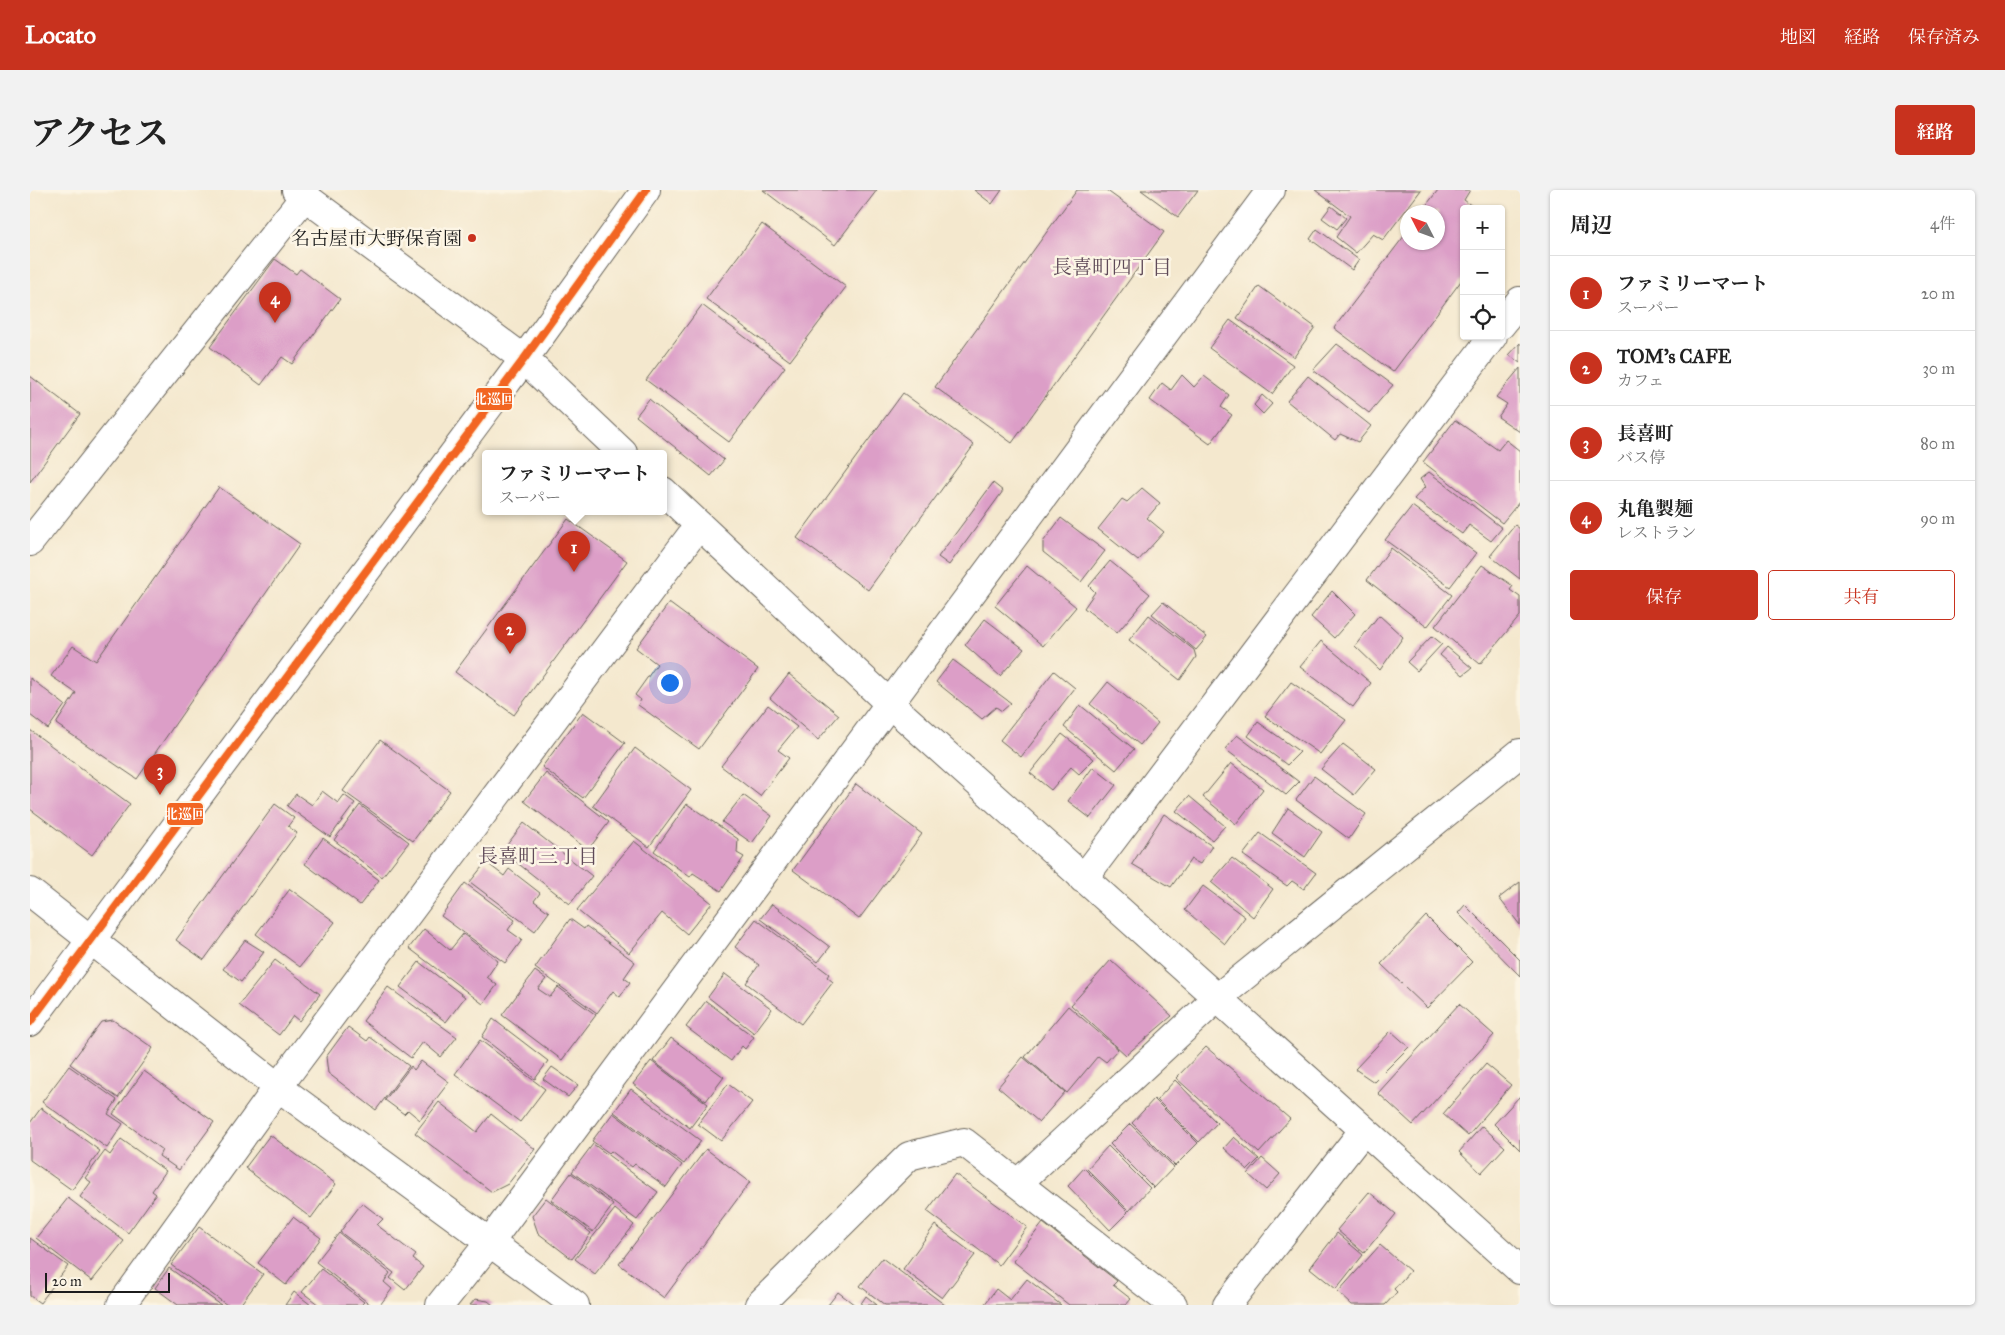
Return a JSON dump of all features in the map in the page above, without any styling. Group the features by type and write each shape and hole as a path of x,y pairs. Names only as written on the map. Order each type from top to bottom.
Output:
{"street":[{"path":"30,1022 524,359 646,190"},
{"path":"440,1305 489,1243 1271,190"},
{"path":"30,542 300,193 524,359 620,450"},
{"path":"1505,320 1520,300"},
{"path":"1083,879 1490,340"},
{"path":"667,495 890,704 1216,999 1520,1270"},
{"path":"120,1305 278,1088 699,526"},
{"path":"1018,1183 1216,999 1520,753"},
{"path":"30,892 278,1088 575,1305"},
{"path":"1226,1305 1363,1130"},
{"path":"760,1305 909,1156 964,1142 1173,1305"}],"building":[{"path":"763,190 877,190 835,245"},
{"path":"974,190 1002,190 992,204"},
{"path":"1077,190 1106,190 1164,232 1012,443 935,387"},
{"path":"1141,190 1198,190 1178,217"},
{"path":"1315,190 1421,190 1410,205 1400,205 1400,218 1383,240 1373,234 1356,253 1336,237 1350,216"},
{"path":"1438,190 1470,190 1464,200 1471,205 1460,205 1460,282 1393,372 1334,328 1400,241 1400,250 1445,250 1445,205 1426,205"},
{"path":"1331,206 1346,218 1337,229 1322,218"},
{"path":"762,224 846,287 790,361 706,299"},
{"path":"1317,229 1359,260 1352,270 1310,239"},
{"path":"275,259 296,274 300,269 340,299 292,364 282,357 261,385 210,347"},
{"path":"1259,286 1315,327 1294,357 1237,318"},
{"path":"702,305 785,367 729,442 646,380"},
{"path":"1230,320 1293,365 1272,394 1209,348"},
{"path":"1520,343 1520,363 1509,355"},
{"path":"1337,344 1393,385 1369,413 1313,370"},
{"path":"1520,368 1520,432 1498,417 1507,404 1496,397"},
{"path":"1182,375 1194,387 1204,376 1229,395 1221,407 1232,415 1210,444 1150,400 1162,383 1171,390"},
{"path":"30,376 80,414 30,482"},
{"path":"1308,376 1371,426 1358,442 1340,434 1335,440 1287,401"},
{"path":"903,393 974,445 868,590 797,538"},
{"path":"1262,395 1272,404 1263,414 1254,405"},
{"path":"649,399 724,460 711,476 636,416"},
{"path":"1455,420 1498,450 1506,440 1520,451 1520,501 1502,523 1423,462"},
{"path":"1429,472 1502,528 1491,541 1469,525 1462,534 1414,499 1425,487 1420,479"},
{"path":"993,483 1003,491 949,565 938,557"},
{"path":"219,487 300,544 137,779 56,724 76,693 51,676 73,646 96,661"},
{"path":"1142,488 1160,503 1147,518 1164,532 1138,561 1098,529 1122,499 1127,502"},
{"path":"1412,506 1476,553 1450,587 1385,540"},
{"path":"1061,518 1105,551 1081,582 1043,552 1043,542"},
{"path":"568,519 627,561 514,715 455,672"},
{"path":"1515,525 1520,529 1520,579 1490,556"},
{"path":"1391,548 1452,595 1427,627 1367,580"},
{"path":"1110,561 1150,594 1117,633 1084,608 1095,592 1089,586"},
{"path":"1482,565 1513,586 1510,590 1520,597 1520,616 1480,664 1435,626"},
{"path":"1027,566 1076,607 1043,646 995,606"},
{"path":"1332,591 1355,614 1334,638 1311,617"},
{"path":"1163,602 1207,637 1196,650 1152,614"},
{"path":"669,603 758,669 699,749 638,705 641,700 635,695 657,664 636,648"},
{"path":"1149,615 1194,650 1196,657 1180,680 1129,640"},
{"path":"1379,615 1403,637 1380,670 1355,646"},
{"path":"985,619 1024,649 1000,676 965,645"},
{"path":"1432,636 1442,644 1417,671 1407,662"},
{"path":"1321,641 1371,683 1353,707 1300,667"},
{"path":"1447,647 1472,668 1463,675 1440,655"},
{"path":"953,660 1011,703 1002,711 996,707 982,719 936,682"},
{"path":"1054,671 1075,688 1021,757 1000,740"},
{"path":"789,674 839,715 818,740 770,698"},
{"path":"30,678 65,705 48,729 30,715"},
{"path":"1108,682 1158,723 1140,745 1090,704"},
{"path":"1291,682 1346,720 1320,754 1265,716"},
{"path":"768,705 797,727 778,750 789,758 760,796 721,766"},
{"path":"1080,705 1134,749 1116,770 1064,727"},
{"path":"583,712 625,743 583,798 542,767"},
{"path":"1258,722 1300,752 1287,765 1248,736"},
{"path":"30,730 130,804 92,855 30,809"},
{"path":"1062,734 1094,759 1079,774 1071,767 1051,790 1030,773"},
{"path":"1237,735 1299,782 1286,795 1225,749"},
{"path":"380,740 450,791 413,841 343,791"},
{"path":"1343,744 1376,769 1354,795 1321,769"},
{"path":"635,748 691,790 649,847 593,806"},
{"path":"1231,763 1263,789 1236,824 1203,797"},
{"path":"1093,767 1116,785 1090,818 1068,801"},
{"path":"546,773 609,822 588,850 524,801"},
{"path":"1314,776 1366,814 1349,839 1296,800"},
{"path":"856,784 922,834 859,919 793,870"},
{"path":"322,791 338,803 344,795 355,803 330,837 287,806 296,794 312,805"},
{"path":"743,795 772,816 752,843 722,822"},
{"path":"1189,796 1225,826 1212,840 1176,811"},
{"path":"275,804 294,818 288,826 297,833 204,960 176,940"},
{"path":"687,804 738,839 737,853 744,857 721,891 693,873 690,877 654,851"},
{"path":"360,805 409,842 382,877 334,840"},
{"path":"1288,808 1322,832 1305,857 1272,833"},
{"path":"1164,814 1212,846 1200,864 1191,859 1171,887 1132,864"},
{"path":"524,823 592,876 570,904 502,851"},
{"path":"1260,833 1316,873 1304,889 1292,881 1287,886 1243,855"},
{"path":"323,838 379,880 360,905 305,864"},
{"path":"634,841 712,903 687,934 662,913 629,953 577,910"},
{"path":"1232,858 1273,889 1253,917 1211,882"},
{"path":"486,862 504,876 509,869 540,893 534,901 549,912 535,931 470,882"},
{"path":"1520,882 1520,925 1499,898"},
{"path":"465,883 515,920 508,930 522,940 505,963 441,916"},
{"path":"1203,886 1245,917 1225,944 1185,910"},
{"path":"290,889 335,922 300,967 256,934"},
{"path":"772,904 830,947 818,962 760,919"},
{"path":"1465,905 1520,960 1520,976 1458,913"},
{"path":"1426,916 1472,962 1427,1008 1381,964"},
{"path":"570,919 584,929 586,926 635,962 624,978 630,982 620,997 613,991 597,1013 535,968"},
{"path":"756,919 829,974 827,977 833,982 801,1024 746,983 759,965 735,947"},
{"path":"424,929 450,950 463,934 498,961 487,977 497,985 483,1004 409,948"},
{"path":"245,940 264,952 241,982 223,969"},
{"path":"275,960 320,994 299,1021 293,1016 279,1035 239,1005"},
{"path":"1111,960 1172,1016 1126,1055 1071,1005"},
{"path":"419,962 465,997 446,1022 400,987"},
{"path":"535,971 546,979 538,989 550,997 558,987 596,1015 562,1060 502,1015"},
{"path":"725,974 772,1009 754,1033 708,997"},
{"path":"388,987 457,1037 441,1057 423,1042 411,1058 363,1021"},
{"path":"706,1001 754,1037 745,1049 742,1046 731,1061 686,1027"},
{"path":"1459,1004 1494,1035 1413,1125 1378,1093"},
{"path":"1068,1006 1118,1049 1106,1062 1098,1056 1067,1093 1025,1057"},
{"path":"493,1019 548,1061 535,1079 482,1037"},
{"path":"113,1020 153,1048 118,1098 70,1064 101,1022"},
{"path":"348,1027 367,1041 370,1037 409,1066 376,1110 328,1073 326,1057"},
{"path":"1391,1031 1409,1047 1374,1082 1355,1069"},
{"path":"671,1038 724,1077 706,1101 653,1061"},
{"path":"480,1040 545,1089 520,1122 455,1074"},
{"path":"1206,1047 1290,1119 1259,1153 1176,1078"},
{"path":"1023,1057 1065,1092 1039,1122 998,1087"},
{"path":"421,1061 449,1082 420,1120 408,1110 404,1114 385,1100 411,1066 414,1070"},
{"path":"651,1061 708,1104 690,1128 633,1084"},
{"path":"1486,1064 1511,1085 1468,1136 1443,1114"},
{"path":"69,1066 117,1100 108,1114 123,1124 107,1148 42,1102"},
{"path":"552,1067 578,1085 568,1097 543,1079"},
{"path":"144,1071 214,1122 179,1170 159,1156 162,1150 113,1114"},
{"path":"1175,1080 1217,1123 1199,1142 1157,1100"},
{"path":"728,1084 752,1102 721,1141 698,1124"},
{"path":"631,1089 701,1141 684,1164 614,1112"},
{"path":"1520,1096 1520,1150 1494,1124"},
{"path":"1154,1099 1198,1143 1175,1166 1132,1123"},
{"path":"439,1102 477,1132 491,1114 535,1149 508,1184 492,1192 415,1133"},
{"path":"41,1108 100,1151 72,1190 30,1160 30,1123"},
{"path":"613,1113 682,1165 666,1187 635,1164 632,1167 611,1151 609,1153 592,1141"},
{"path":"1130,1124 1174,1167 1154,1188 1110,1144"},
{"path":"1482,1126 1505,1147 1481,1173 1459,1152"},
{"path":"270,1135 336,1184 311,1218 245,1168"},
{"path":"1234,1137 1259,1159 1248,1170 1224,1148"},
{"path":"121,1139 166,1171 152,1191 156,1194 128,1233 80,1197 91,1182 85,1178 105,1151 110,1155"},
{"path":"593,1144 658,1192 637,1220 572,1172"},
{"path":"1108,1146 1150,1188 1129,1211 1087,1169"},
{"path":"706,1149 750,1182 664,1298 619,1264"},
{"path":"1262,1158 1280,1174 1266,1190 1248,1174"},
{"path":"1084,1168 1128,1212 1110,1230 1068,1186"},
{"path":"571,1173 613,1205 593,1232 551,1200"},
{"path":"955,1174 1027,1227 999,1265 927,1211"},
{"path":"1369,1192 1396,1214 1364,1253 1337,1230"},
{"path":"68,1198 124,1241 92,1281 36,1238"},
{"path":"546,1198 591,1233 572,1259 538,1233 532,1216"},
{"path":"362,1203 383,1219 377,1225 416,1255 413,1259 423,1267 405,1290 390,1278 394,1273 340,1232"},
{"path":"615,1209 634,1225 595,1274 575,1259"},
{"path":"293,1217 321,1238 286,1285 258,1263"},
{"path":"1043,1223 1117,1281 1113,1285 1131,1299 1126,1305 1069,1305 1013,1261"},
{"path":"935,1225 975,1255 942,1298 903,1269"},
{"path":"199,1227 263,1274 240,1305 227,1305 171,1265"},
{"path":"339,1233 390,1273 384,1282 392,1289 380,1305 371,1305 316,1262"},
{"path":"1337,1233 1363,1255 1336,1289 1310,1268"},
{"path":"30,1238 68,1266 40,1303 30,1296"},
{"path":"1380,1245 1410,1271 1394,1289 1397,1292 1385,1305 1352,1305 1338,1292"},
{"path":"882,1258 945,1305 885,1305 860,1286"},
{"path":"169,1268 221,1305 178,1305 155,1288"},
{"path":"321,1269 364,1302 361,1305 319,1305 302,1292"},
{"path":"1027,1279 1061,1305 984,1305 996,1289 1010,1300"},
{"path":"294,1292 311,1305 285,1305"},
{"path":"838,1292 855,1305 828,1305"},
{"path":"866,1296 877,1305 860,1305"},
{"path":"475,1299 488,1301 493,1305 470,1305"}],"transit line":[{"name":"北巡回","path":"30,1022 524,359 646,190"}],"place":[{"name":"名古屋市大野保育園","path":"472,238"},
{"name":"丸亀製麺","path":"275,323"},
{"name":"ファミリーマート","path":"574,572"},
{"name":"TOM's CAFE","path":"510,654"},
{"name":"長喜町","path":"160,795"}],"district":[{"name":"長喜町四丁目","path":"1112,267"},
{"name":"長喜町三丁目","path":"538,856"}]}
